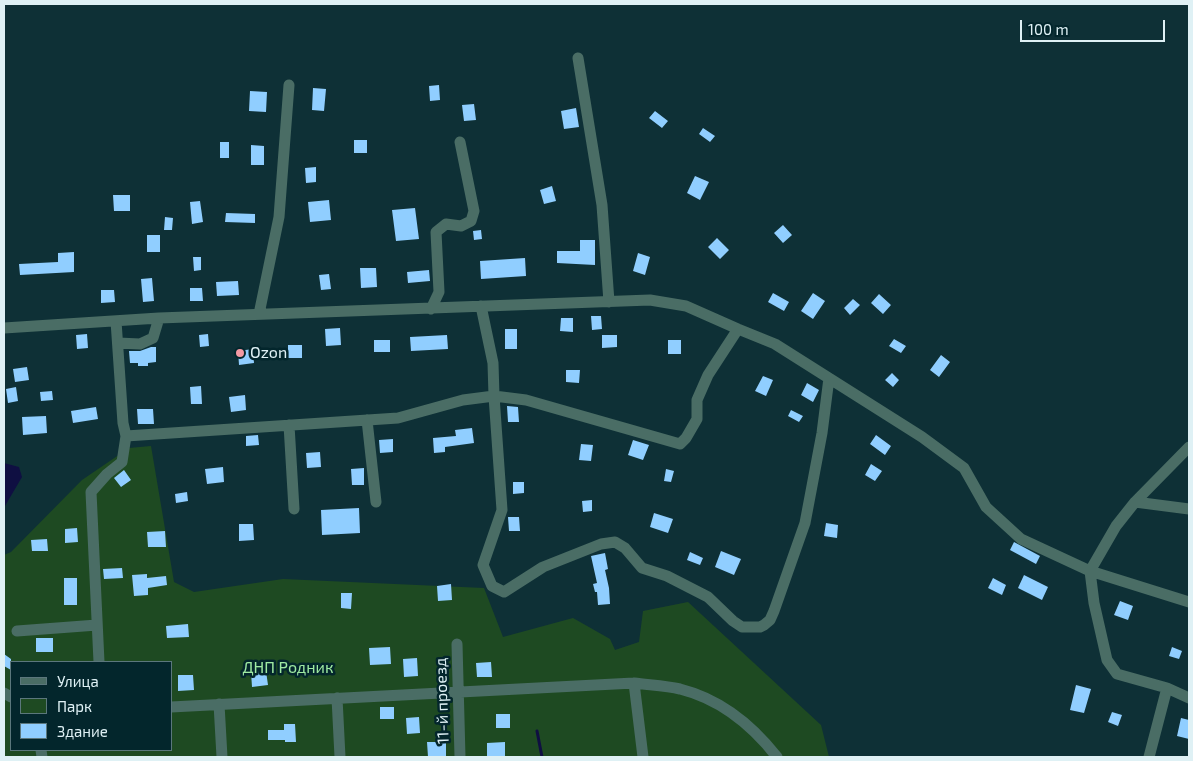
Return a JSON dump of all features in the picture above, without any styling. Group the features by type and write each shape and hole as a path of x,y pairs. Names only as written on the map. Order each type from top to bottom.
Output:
{"street":[{"path":"578,58 602,204 609,302"},
{"path":"259,314 279,217 289,85"},
{"path":"431,309 439,292 436,232 446,224 461,226 471,221 474,211 460,142"},
{"path":"4,328 159,318 650,300 686,306 738,330 775,344 922,437 964,468 986,507 1020,539 1090,571 1189,602"},
{"path":"481,306 493,363 502,510 483,565 492,586 504,592 543,567 601,544 615,542 625,548 642,568 667,576 708,597 742,627 760,627 770,620 774,611 805,523 822,433 829,378"},
{"path":"118,344 140,344 153,338 159,318"},
{"path":"99,661 91,492 107,474 122,462 126,436 123,423 116,321"},
{"path":"126,436 398,418 464,400 494,396 526,400 680,444 686,438 697,419 697,400 708,375 738,330"},
{"path":"367,420 376,502"},
{"path":"288,425 294,509"},
{"path":"1189,447 1135,502 1116,526 1090,571 1094,603 1107,660 1117,674 1167,688 1189,698"},
{"path":"1135,502 1189,509"},
{"path":"17,630 97,625"},
{"name":"11-й проезд","path":"457,644 460,757"},
{"path":"634,683 643,757"},
{"path":"172,706 634,683 680,689 715,701 763,738 777,757"},
{"path":"1149,757 1167,688"},
{"path":"337,698 340,757"},
{"path":"219,704 222,757"}],"green space":[{"name":"ДНП Родник","path":"151,446 174,582 194,592 283,579 484,588 503,637 573,618 610,639 615,650 639,642 643,611 688,602 821,725 829,757 4,757 4,555 11,552 82,480 129,448"}],"shaded area":[{"path":"4,463 19,467 22,477 5,506"}],"building":[{"path":"439,85 440,100 430,101 429,86"},
{"path":"313,88 326,89 324,111 312,110"},
{"path":"250,91 267,92 266,112 249,111"},
{"path":"474,104 476,120 464,121 462,105"},
{"path":"576,108 579,127 564,129 561,111"},
{"path":"655,111 668,121 662,128 649,118"},
{"path":"703,128 715,136 710,142 699,134"},
{"path":"354,140 367,140 367,153 354,153"},
{"path":"220,142 229,142 229,158 220,158"},
{"path":"251,145 264,146 264,165 251,165"},
{"path":"316,167 316,182 306,183 305,168"},
{"path":"695,176 709,182 700,200 687,193"},
{"path":"552,186 556,201 544,204 540,190"},
{"path":"113,195 130,195 130,211 114,211"},
{"path":"329,200 331,220 310,222 308,202"},
{"path":"200,201 203,222 192,224 190,202"},
{"path":"415,208 419,239 396,241 392,210"},
{"path":"226,213 255,214 255,223 225,222"},
{"path":"165,217 173,218 172,230 164,230"},
{"path":"783,225 792,235 783,243 774,233"},
{"path":"481,230 482,239 474,240 473,231"},
{"path":"147,235 160,235 160,252 147,252"},
{"path":"717,238 729,250 720,259 708,247"},
{"path":"580,240 595,240 595,265 557,263 557,251 580,251"},
{"path":"74,252 74,272 20,275 19,264 58,262 58,253"},
{"path":"638,253 650,257 645,275 633,271"},
{"path":"193,257 201,257 201,270 194,271"},
{"path":"525,258 526,276 481,279 480,261"},
{"path":"360,268 376,268 377,287 361,288"},
{"path":"429,270 430,281 408,283 407,272"},
{"path":"329,274 331,289 321,290 319,275"},
{"path":"152,278 154,301 143,302 141,279"},
{"path":"238,281 239,295 217,296 216,282"},
{"path":"190,288 202,288 203,301 190,301"},
{"path":"101,290 114,290 115,302 101,303"},
{"path":"773,293 789,302 784,311 768,302"},
{"path":"813,293 825,301 813,319 801,311"},
{"path":"879,294 891,305 883,314 871,303"},
{"path":"853,299 860,305 850,315 844,308"},
{"path":"591,316 601,316 602,329 592,330"},
{"path":"561,318 573,318 573,332 560,331"},
{"path":"340,328 341,345 326,346 325,329"},
{"path":"505,329 517,329 517,349 505,349"},
{"path":"87,334 88,348 77,349 76,335"},
{"path":"208,334 209,346 200,347 199,335"},
{"path":"447,335 448,349 411,351 410,337"},
{"path":"602,335 617,335 617,347 602,348"},
{"path":"894,339 906,346 901,353 889,346"},
{"path":"374,340 390,340 390,352 374,352"},
{"path":"668,340 681,340 681,354 668,354"},
{"path":"288,345 302,345 302,358 288,358"},
{"path":"156,347 156,362 148,363 148,366 138,366 138,363 130,363 129,351 140,351"},
{"path":"253,349 254,363 239,365 238,351"},
{"path":"941,355 950,362 939,377 930,370"},
{"path":"27,367 29,380 15,382 13,369"},
{"path":"566,370 580,370 579,383 566,382"},
{"path":"892,373 899,380 893,387 885,380"},
{"path":"763,376 773,380 766,396 755,391"},
{"path":"807,383 819,390 813,402 801,395"},
{"path":"201,386 202,404 191,404 190,387"},
{"path":"16,387 18,401 8,403 6,389"},
{"path":"52,391 53,400 41,401 40,392"},
{"path":"245,395 246,410 231,412 229,397"},
{"path":"507,406 518,407 519,422 508,422"},
{"path":"96,407 98,419 73,423 71,411"},
{"path":"137,409 153,409 154,424 138,424"},
{"path":"791,410 803,416 799,422 788,416"},
{"path":"46,416 47,433 23,435 22,417"},
{"path":"472,428 474,443 445,447 445,452 434,453 433,438 456,436 455,430"},
{"path":"258,435 259,445 246,446 246,436"},
{"path":"876,435 891,446 885,455 870,444"},
{"path":"393,439 393,452 380,453 379,440"},
{"path":"633,440 649,445 643,460 628,455"},
{"path":"581,444 593,445 591,461 579,460"},
{"path":"320,452 321,467 307,468 306,453"},
{"path":"871,464 882,471 875,481 865,475"},
{"path":"223,467 224,482 207,484 205,469"},
{"path":"364,468 364,485 352,485 351,469"},
{"path":"666,469 674,471 671,482 664,481"},
{"path":"124,470 131,480 121,487 114,478"},
{"path":"513,482 524,482 524,493 513,494"},
{"path":"187,492 188,501 176,503 175,494"},
{"path":"592,500 592,511 583,512 582,501"},
{"path":"359,508 360,533 322,535 321,510"},
{"path":"654,513 673,519 668,533 650,527"},
{"path":"508,517 519,517 520,531 509,531"},
{"path":"826,523 838,525 837,538 824,536"},
{"path":"239,524 253,524 254,540 239,541"},
{"path":"77,528 78,542 65,543 65,529"},
{"path":"165,531 166,547 148,547 147,532"},
{"path":"47,539 48,551 32,551 31,540"},
{"path":"1014,542 1040,556 1036,564 1010,550"},
{"path":"721,551 741,559 734,575 715,567"},
{"path":"690,552 703,558 700,565 687,560"},
{"path":"605,553 608,569 605,570 610,604 598,605 597,592 595,592 593,584 597,583 591,556"},
{"path":"122,568 123,578 104,579 103,569"},
{"path":"147,574 147,578 166,576 167,585 148,588 148,595 134,596 132,575"},
{"path":"1024,575 1048,587 1042,600 1018,588"},
{"path":"64,578 77,578 77,605 64,605"},
{"path":"993,578 1006,585 1002,595 988,588"},
{"path":"451,584 452,600 438,601 437,586"},
{"path":"341,593 352,593 351,609 341,608"},
{"path":"1120,601 1133,606 1128,620 1114,615"},
{"path":"188,624 189,637 167,638 166,626"},
{"path":"36,638 53,638 53,652 36,652"},
{"path":"390,647 391,664 370,665 369,648"},
{"path":"1172,647 1182,651 1179,659 1169,656"},
{"path":"4,654 11,661 10,669 4,666"},
{"path":"417,658 418,676 404,677 403,659"},
{"path":"491,662 492,677 477,677 476,663"},
{"path":"266,671 268,685 252,687 251,672"},
{"path":"178,675 193,675 194,690 178,691"},
{"path":"1076,685 1091,689 1084,713 1070,710"},
{"path":"380,707 394,707 394,719 380,719"},
{"path":"1112,712 1122,715 1118,726 1108,722"},
{"path":"496,714 510,714 510,728 496,728"},
{"path":"419,717 420,733 407,734 406,718"},
{"path":"1181,718 1189,720 1189,739 1177,736"},
{"path":"284,724 295,724 296,742 268,740 268,730 284,730"},
{"path":"427,742 446,742 446,757 428,757"},
{"path":"505,742 505,757 487,757 487,743"}],"waterway":[{"path":"537,731 542,757"}],"place":[{"name":"Ozon","path":"240,353"}]}
